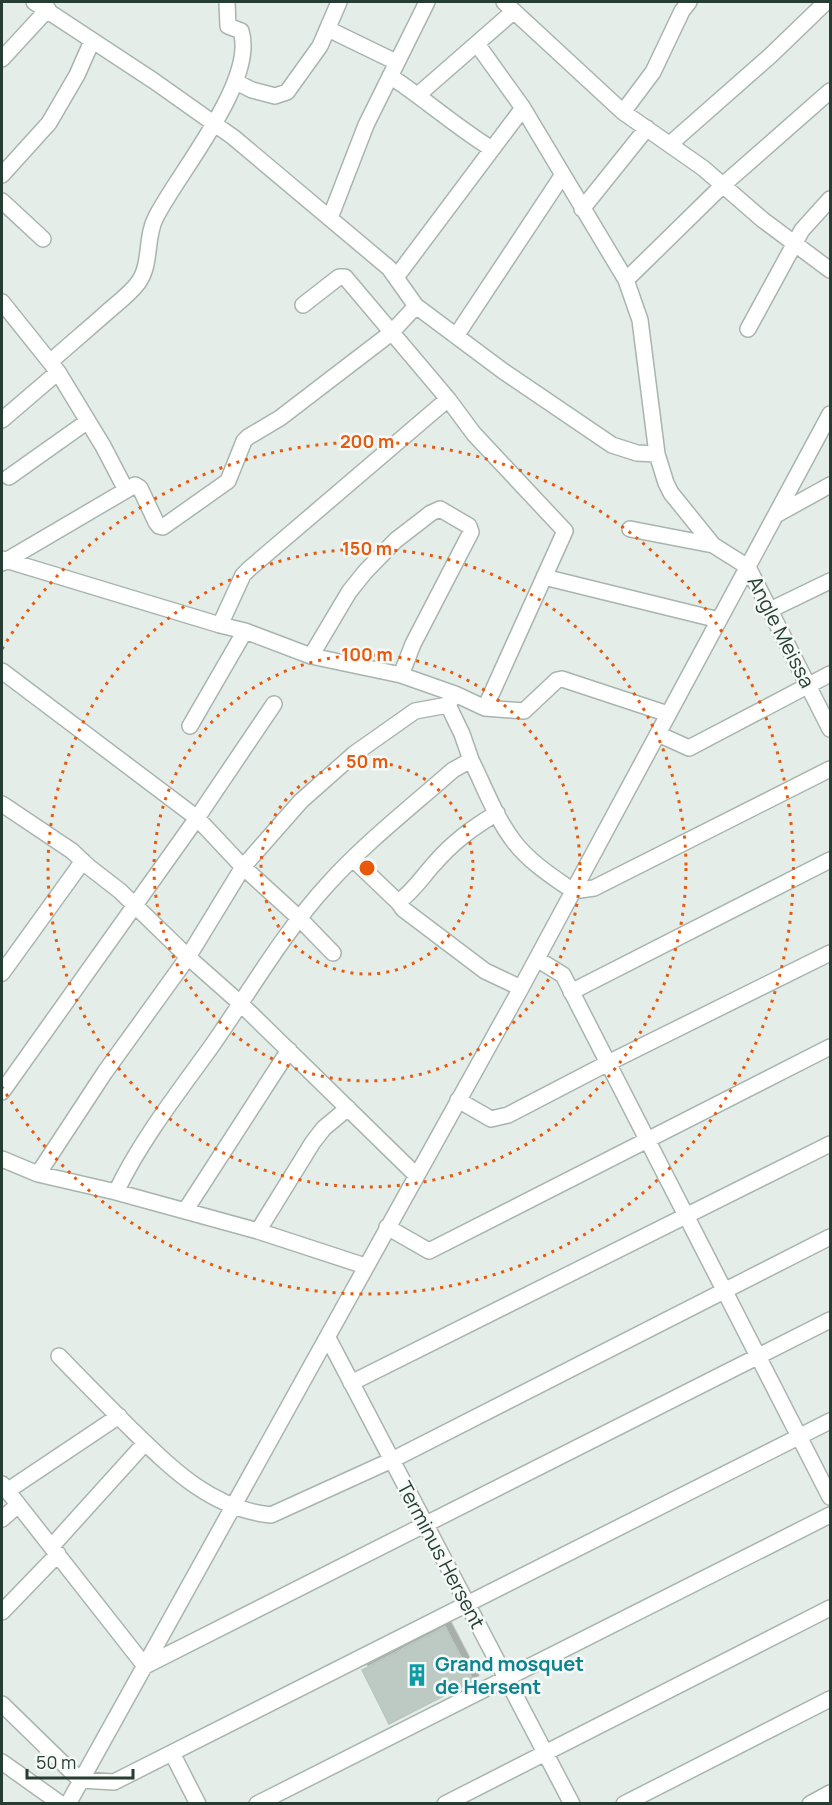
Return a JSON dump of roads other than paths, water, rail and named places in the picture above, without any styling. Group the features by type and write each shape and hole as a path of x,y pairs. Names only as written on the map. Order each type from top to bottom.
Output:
{"street":[{"path":"34,2 48,9 215,124 389,268 417,306 456,336 612,445 637,453 657,454"},
{"path":"2,420 139,282 145,268 155,219 215,124 236,82 244,42 241,31 228,26 227,2"},
{"path":"236,82 252,90 275,96 286,92 320,46 339,2"},
{"path":"330,218 366,125 427,2"},
{"path":"623,112 653,72 682,11 689,2"},
{"path":"670,144 770,56 826,2"},
{"path":"419,94 477,44 509,6 623,112 670,144 795,245 831,270"},
{"path":"2,59 48,9"},
{"path":"328,29 393,69 419,94 462,129 492,149"},
{"path":"2,175 49,123 77,75 92,41"},
{"path":"477,44 523,108 626,280 640,320 657,454 671,493 713,545 748,567"},
{"path":"626,280 723,185 831,91"},
{"path":"397,276 523,108"},
{"path":"582,209 647,128"},
{"path":"456,336 562,176"},
{"path":"748,329 802,230 831,199"},
{"path":"2,201 44,239"},
{"path":"303,305 339,277 345,277 448,399 474,434 565,531 485,708"},
{"path":"2,302 54,367 88,421 126,490"},
{"path":"3,560 135,485 140,488 156,522 159,526 164,527 228,481 244,441 248,437 280,418 391,333 417,306"},
{"path":"220,625 243,575 448,399"},
{"path":"68,1803 537,959 831,414"},
{"path":"9,477 88,421"},
{"path":"776,514 831,485"},
{"path":"311,656 349,592 365,572 396,540 430,513 440,509 468,526 471,529 471,535 413,644 401,675"},
{"path":"630,530 713,545"},
{"path":"3,560 245,631 311,656 401,675 451,699 485,708 524,711 557,680 562,679 669,714"},
{"name":"Angle Meissa","path":"748,567 831,729"},
{"path":"544,577 719,620"},
{"path":"770,610 831,581"},
{"path":"190,726 245,631"},
{"path":"2,671 197,818 243,867 299,918 333,953"},
{"path":"658,734 689,748 831,674"},
{"path":"451,699 471,760 497,813 515,843 531,859 573,891 594,888 831,770"},
{"path":"38,1174 105,1072 188,957 243,867 302,801 354,754 415,711 451,699"},
{"path":"2,1092 197,818 274,704"},
{"path":"116,1192 140,1147 242,1004 299,918 328,883 353,859 453,770 471,760"},
{"path":"2,804 72,851 135,905 188,957 242,1004 416,1175"},
{"path":"398,902 408,896 434,864 466,832 497,813"},
{"path":"353,859 403,909 485,971 521,988"},
{"path":"571,992 831,860"},
{"path":"2,973 83,861"},
{"path":"458,1100 491,1119 508,1115 608,1063 831,954"},
{"path":"537,959 563,975 831,1497"},
{"path":"387,1227 429,1251 831,1047"},
{"path":"185,1211 289,1050"},
{"path":"258,1231 313,1142 324,1128 348,1108"},
{"path":"351,1383 831,1144"},
{"path":"2,1159 38,1174 116,1192 258,1231 365,1266"},
{"path":"59,1356 176,1473 203,1493 234,1507 271,1515 392,1460 831,1237"},
{"path":"145,1666 831,1320"},
{"name":"Terminus Hersent","path":"328,1338 572,1803"},
{"path":"119,1416 4,1488 145,1666"},
{"path":"2,1704 80,1780 114,1782 831,1421"},
{"path":"2,1612 145,1443"},
{"path":"2,1519 18,1505"},
{"path":"257,1803 507,1680 831,1515"},
{"path":"445,1803 831,1608"},
{"path":"624,1803 831,1699"},
{"path":"172,1753 198,1803"},
{"path":"2,1762 61,1803"},
{"path":"810,1803 831,1793"}],"place":[{"name":"Grand mosquet de Hersent","path":"417,1675"}]}
